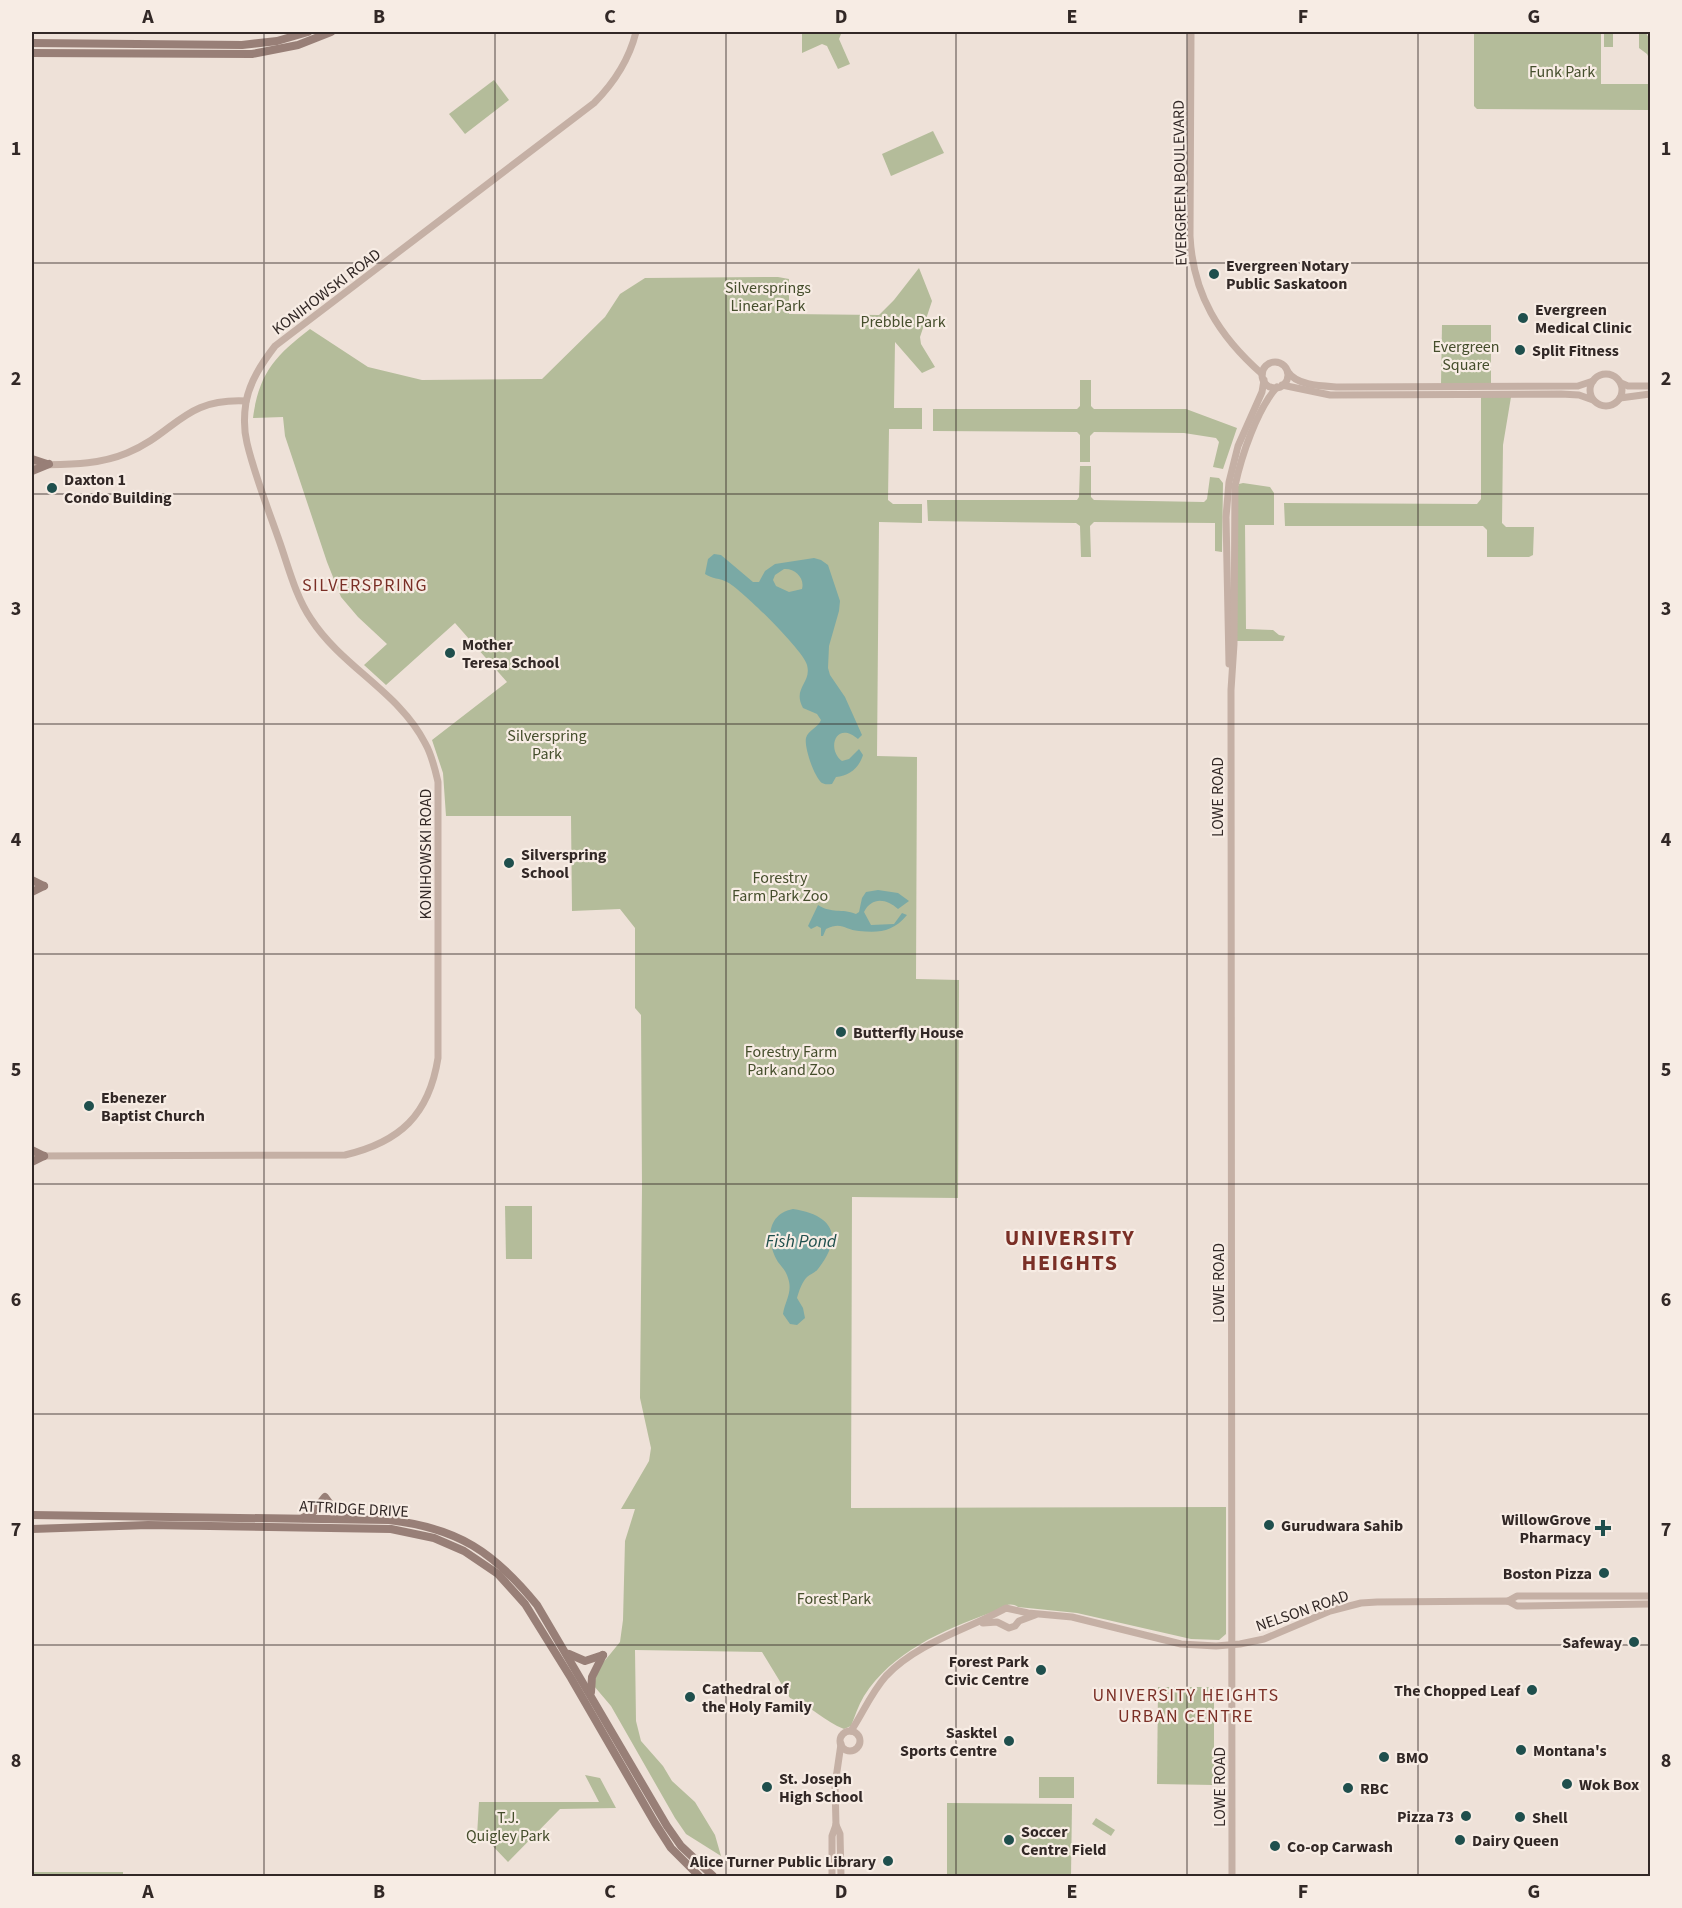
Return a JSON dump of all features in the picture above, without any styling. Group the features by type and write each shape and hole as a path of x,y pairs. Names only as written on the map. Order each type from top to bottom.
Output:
{"main road":[{"path":"32,43 242,45 277,41 308,32"},
{"path":"32,53 252,54 298,45 331,32"},
{"path":"32,459 49,464"},
{"path":"32,471 49,464"},
{"path":"32,880 44,886 32,892"},
{"path":"32,1150 44,1156"},
{"path":"32,1162 44,1156"},
{"path":"303,1518 313,1512 325,1497 336,1512 352,1519"},
{"path":"32,1510 54,1516"},
{"name":"ATTRIDGE DRIVE","path":"32,1515 303,1518 409,1522 432,1527 472,1545 514,1577 537,1605 667,1826 681,1845 713,1876"},
{"name":"ATTRIDGE DRIVE","path":"32,1531 148,1525 391,1529 434,1538 464,1551 498,1574 525,1604 571,1678 655,1824 671,1848 699,1876"},
{"path":"567,1653 585,1661 603,1655 591,1677 591,1697"}],"street":[{"name":"KONIHOWSKI ROAD","path":"32,1156 345,1155 381,1144 397,1134 421,1108 435,1075 438,1038 439,812 438,782 433,761 423,740 402,710 322,634 301,602 247,442 246,401 262,362 275,346 587,110 602,96 619,74 636,32"},
{"name":"EVERGREEN BOULEVARD","path":"1191,32 1190,237 1192,266 1199,292 1212,317 1222,332 1263,377"},
{"name":"EVERGREEN BOULEVARD","path":"1244,355 1260,363 1269,363"},
{"path":"1621,383 1620,398 1616,403 1608,406 1600,405 1579,395 1561,394 1330,395 1269,386 1263,377 1269,363 1280,363 1291,376 1302,382 1338,387 1578,386 1606,374 1616,377 1628,386 1650,386"},
{"path":"1279,386 1287,379 1288,372"},
{"name":"LOWE ROAD","path":"1231,690 1229,686 1226,517 1228,486 1235,454 1262,392 1263,377"},
{"path":"1593,381 1590,390 1593,400"},
{"name":"LOWE ROAD","path":"1232,1876 1231,690 1234,644 1234,486 1246,443 1269,396 1279,386"},
{"path":"1620,398 1650,394"},
{"path":"32,465 90,463 117,457 152,440 184,416 202,406 230,400 246,401"},
{"name":"NELSON ROAD","path":"1508,1601 1516,1596 1650,1596"},
{"name":"NELSON ROAD","path":"854,1733 871,1697 887,1676 913,1654 960,1629 980,1623 1009,1608 1089,1621 1181,1644 1204,1646 1233,1645 1264,1639 1330,1611 1360,1603 1508,1601 1517,1606 1650,1604"},
{"path":"1017,1611 1019,1621"},
{"path":"1000,1613 999,1619 1002,1625"},
{"name":"NELSON ROAD","path":"980,1623 997,1622 1012,1627 1019,1621 1037,1614"},
{"path":"832,1876 832,1836 836,1825 835,1785 837,1770 841,1744 843,1735 854,1733 860,1740 859,1746 847,1753 837,1770"},
{"path":"841,1744 844,1749 851,1751"},
{"path":"836,1825 840,1834 841,1876"}],"green space":[{"path":"802,32 847,32 841,34 839,39 850,64 838,69 827,46 822,44 802,53"},
{"name":"Funk Park","path":"1474,32 1601,32 1601,84 1650,84 1650,110 1477,109 1474,106"},
{"path":"1604,32 1613,32 1613,47 1604,47"},
{"path":"1639,33 1646,33 1650,40 1650,60 1647,54 1639,48"},
{"path":"494,80 509,100 465,134 449,114"},
{"path":"933,131 944,153 891,176 882,154"},
{"path":"919,268 932,301 920,337 921,344 935,367 922,373 895,342 894,408 922,408 922,429 889,429 888,500 893,504 922,504 922,523 879,522 877,756 917,757 916,979 959,980 958,1198 852,1197 851,1508 1226,1507 1226,1634 1219,1640 1191,1639 1077,1613 1007,1605 937,1635 904,1655 876,1680 862,1700 851,1726 844,1729 790,1698 762,1652 635,1650 636,1721 641,1741 663,1766 672,1781 695,1802 715,1835 721,1856 686,1834 611,1706 594,1686 598,1669 620,1642 623,1620 625,1541 635,1509 621,1509 649,1461 651,1448 640,1398 641,1015 635,1008 635,928 620,909 572,911 571,816 446,816 443,773 432,740 507,682 455,623 386,685 364,665 387,644 358,617 341,597 285,436 283,417 253,418 264,377 278,357 310,329 368,367 422,380 542,379 605,317 620,294 645,278 778,277 789,279 789,314 879,315"},
{"name":"Evergreen Square","path":"1442,325 1491,325 1491,384 1441,384"},
{"path":"1080,380 1091,380 1091,406 1094,409 1186,409 1237,428 1223,469 1213,467 1219,442 1216,438 1184,433 1094,432 1090,436 1090,462 1080,462 1080,435 1077,432 933,431 933,409 1077,409 1080,406"},
{"path":"1481,397 1511,397 1503,445 1502,523 1506,527 1534,527 1533,555 1529,557 1487,557 1487,530 1483,526 1285,526 1284,503 1477,504 1481,499"},
{"path":"1080,466 1091,466 1091,497 1094,500 1204,502 1207,499 1210,477 1219,478 1223,483 1222,552 1215,551 1215,523 1094,522 1090,526 1091,557 1081,557 1080,526 1076,523 928,521 927,500 1077,500"},
{"path":"1239,484 1270,487 1274,493 1274,525 1245,525 1246,629 1273,630 1285,636 1283,641 1237,641 1237,489"},
{"path":"505,1206 532,1206 532,1259 506,1259"},
{"path":"1158,1687 1214,1687 1214,1785 1157,1784"},
{"name":"T.J. Quigley Park","path":"585,1775 600,1778 616,1808 560,1809 508,1862 487,1840 477,1836 479,1802 599,1802"},
{"path":"1039,1777 1074,1777 1074,1798 1039,1798"},
{"name":"Soccer Centre Field","path":"947,1803 1072,1804 1071,1876 947,1876"},
{"path":"1096,1818 1115,1830 1111,1836 1092,1824"},
{"path":"32,1872 123,1872 123,1876 32,1876"}],"water":[{"path":"714,554 721,555 753,582 759,582 765,571 775,564 814,558 828,565 840,601 829,646 828,668 830,675 845,697 862,735 858,739 850,734 839,734 834,744 835,750 842,761 849,759 859,749 863,755 853,770 836,777 832,784 823,784 819,780 808,755 807,735 821,720 817,714 803,708 800,701 801,690 808,671 807,665 784,634 745,596 727,582 705,574 708,559","holes":["788,569 801,578 802,589 789,592 776,586 773,580 775,575"]},
{"path":"878,890 898,893 909,901 898,909 885,901 875,901 867,907 864,912 871,925 894,924 902,913 907,915 891,928 866,932 836,926 826,929 821,936 821,928 817,926 811,929 808,926 818,905 856,914 859,912 866,892"},
{"name":"Fish Pond","path":"793,1209 817,1216 830,1229 832,1237 831,1247 826,1257 817,1270 805,1279 800,1290 797,1298 803,1308 805,1318 797,1325 790,1324 783,1314 789,1283 786,1273 774,1254 770,1238 773,1223 784,1212"}],"place":[{"name":"Evergreen Notary Public Saskatoon","path":"1214,274"},
{"name":"Evergreen Medical Clinic","path":"1523,318"},
{"name":"Split Fitness","path":"1520,350"},
{"name":"Daxton 1 Condo Building","path":"52,488"},
{"name":"Mother Teresa School","path":"450,653"},
{"name":"Silverspring School","path":"509,863"},
{"name":"Butterfly House","path":"841,1032"},
{"name":"Ebenezer Baptist Church","path":"89,1106"},
{"name":"Gurudwara Sahib","path":"1269,1525"},
{"name":"WillowGrove Pharmacy","path":"1603,1528"},
{"name":"Boston Pizza","path":"1604,1573"},
{"name":"Safeway","path":"1634,1642"},
{"name":"Forest Park Civic Centre","path":"1041,1670"},
{"name":"The Chopped Leaf","path":"1532,1690"},
{"name":"Cathedral of the Holy Family","path":"690,1697"},
{"name":"Sasktel Sports Centre","path":"1009,1741"},
{"name":"Montana's","path":"1521,1750"},
{"name":"BMO","path":"1384,1757"},
{"name":"Wok Box","path":"1567,1784"},
{"name":"St. Joseph High School","path":"767,1787"},
{"name":"RBC","path":"1348,1788"},
{"name":"Pizza 73","path":"1466,1816"},
{"name":"Shell","path":"1520,1817"},
{"name":"Soccer Centre Field","path":"1009,1840"},
{"name":"Dairy Queen","path":"1460,1840"},
{"name":"Co-op Carwash","path":"1275,1846"},
{"name":"Alice Turner Public Library","path":"888,1861"}],"district":[{"name":"SILVERSPRING","path":"365,585"},
{"name":"UNIVERSITY HEIGHTS","path":"1070,1250"},
{"name":"UNIVERSITY HEIGHTS URBAN CENTRE","path":"1186,1705"}],"park label":[{"name":"Silversprings Linear Park","path":"768,296"},
{"name":"Prebble Park","path":"903,321"},
{"name":"Silverspring Park","path":"547,744"},
{"name":"Forestry Farm Park Zoo","path":"780,886"},
{"name":"Forestry Farm Park and Zoo","path":"791,1060"},
{"name":"Forest Park","path":"834,1598"}]}
